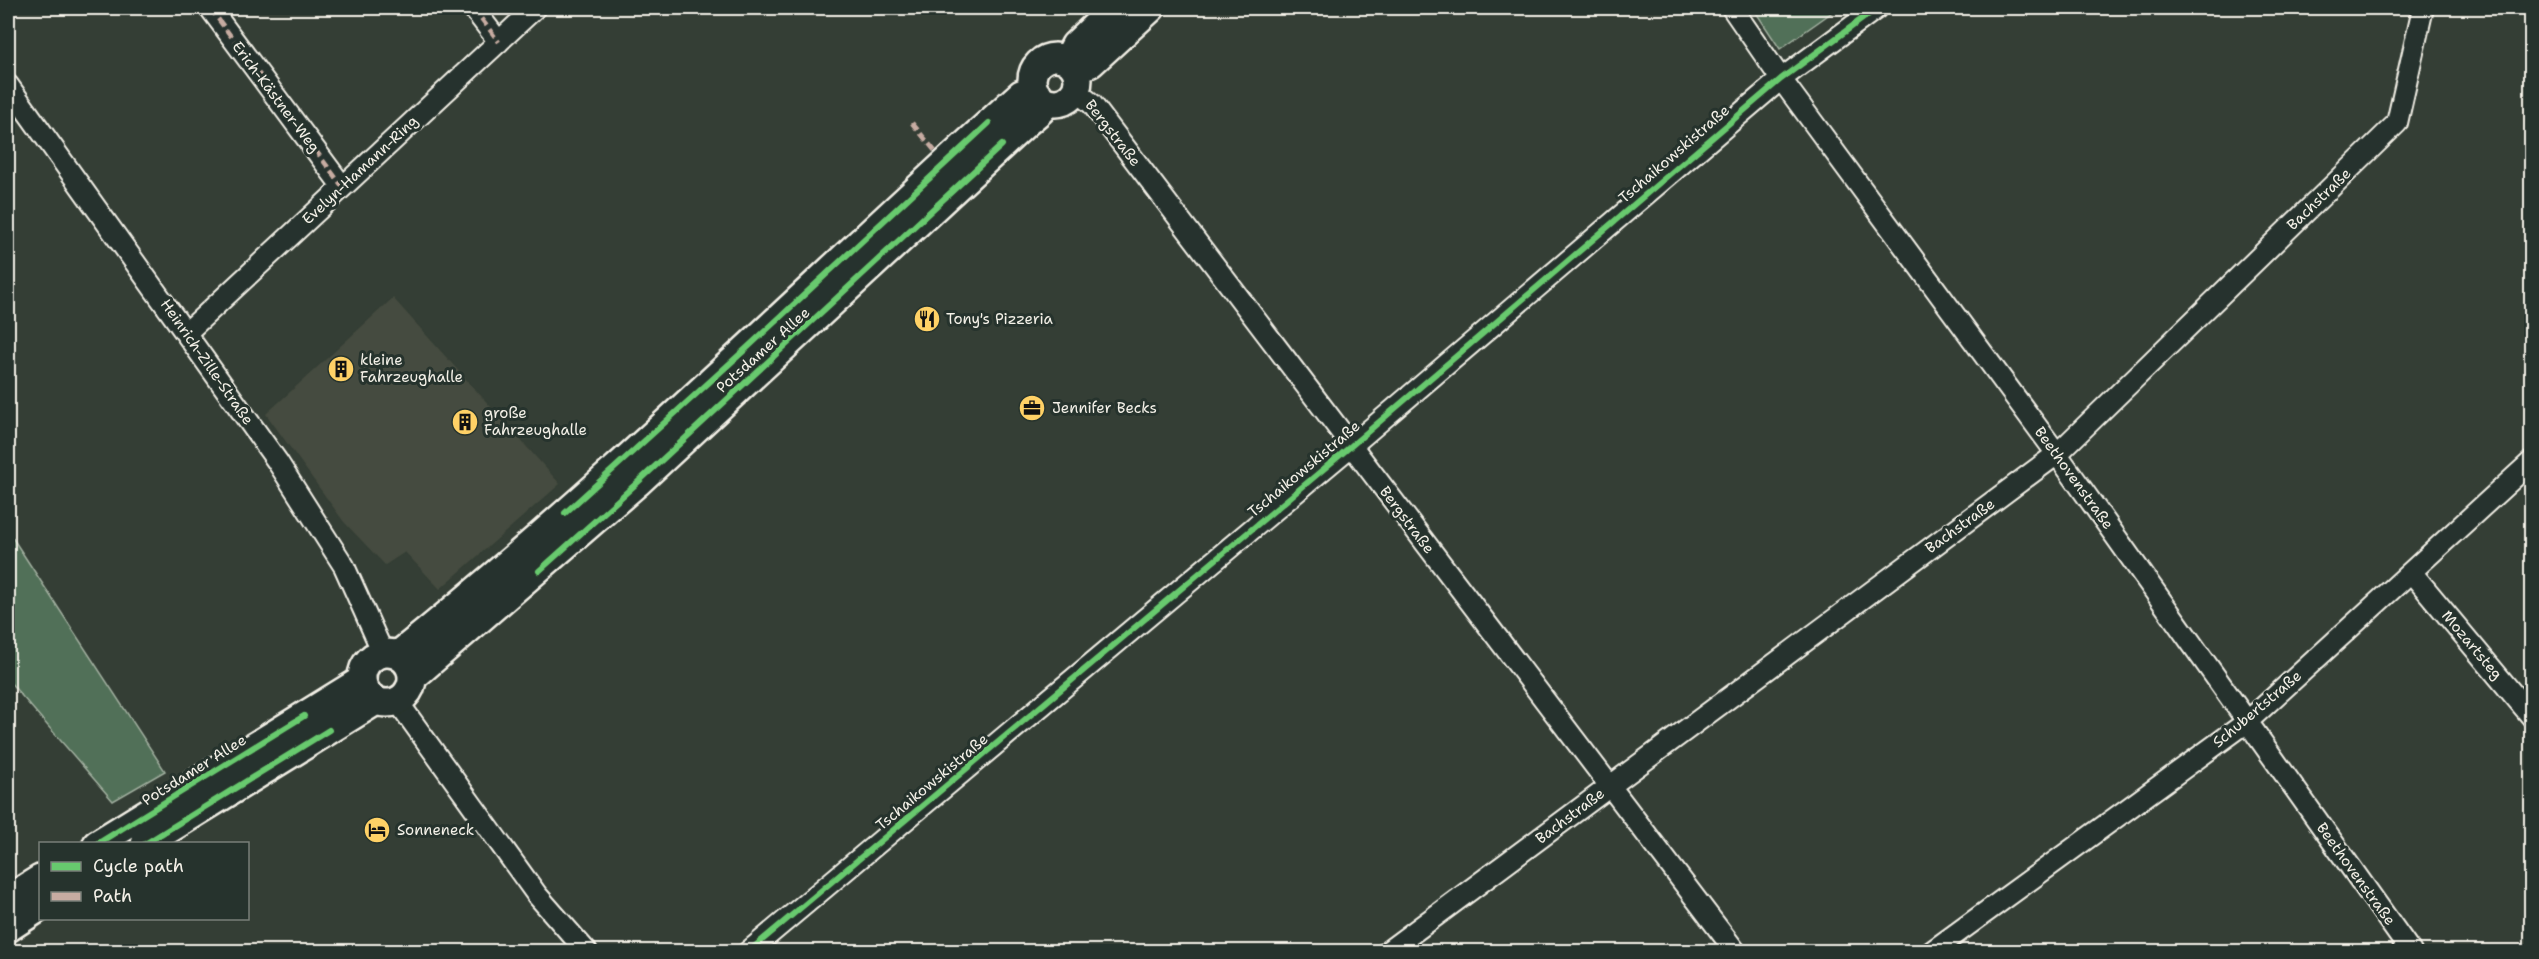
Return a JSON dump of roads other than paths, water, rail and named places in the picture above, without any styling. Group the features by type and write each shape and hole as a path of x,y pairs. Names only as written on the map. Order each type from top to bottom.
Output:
{"street":[{"name":"Erich-Kästner-Weg","path":"210,8 342,186"},
{"path":"473,8 499,42"},
{"name":"Evelyn-Hamann-Ring","path":"186,333 535,8"},
{"path":"1073,73 1053,57 1040,61 1032,74 1039,95 1062,102 1073,73 1075,45 1114,8"},
{"path":"1073,73 1091,63 1150,8"},
{"name":"Beethovenstraße","path":"1732,8 2057,454 2412,951"},
{"name":"Tschaikowskistraße","path":"748,951 1351,446 1781,78 1877,8"},
{"name":"Bachstraße","path":"1387,951 2057,454 2397,123 2423,8"},
{"name":"Bergstraße","path":"1073,73 1092,104 1736,951"},
{"name":"Heinrich-Zille-Straße","path":"8,85 277,461 344,566 390,654"},
{"name":"Potsdamer Allee","path":"390,654 478,590 741,354 1016,99 1039,95 1041,110 1011,138 637,483 413,677"},
{"name":"Schubertstraße","path":"1931,951 2247,722 2532,461"},
{"name":"Mozartsteg","path":"2412,573 2532,717"},
{"path":"147,842 378,694 409,692 413,677 409,664 390,654 375,656 365,666 378,694 537,895 587,951"},
{"name":"Potsdamer Allee","path":"99,842 378,694"},
{"path":"8,899 39,880"},
{"path":"8,928 39,909"}],"place":[{"name":"Tony's Pizzeria","path":"927,319"},
{"name":"kleine Fahrzeughalle","path":"341,369"},
{"name":"Jennifer Becks","path":"1032,408"},
{"name":"große Fahrzeughalle","path":"465,422"},
{"name":"Sonneneck","path":"377,830"}]}
